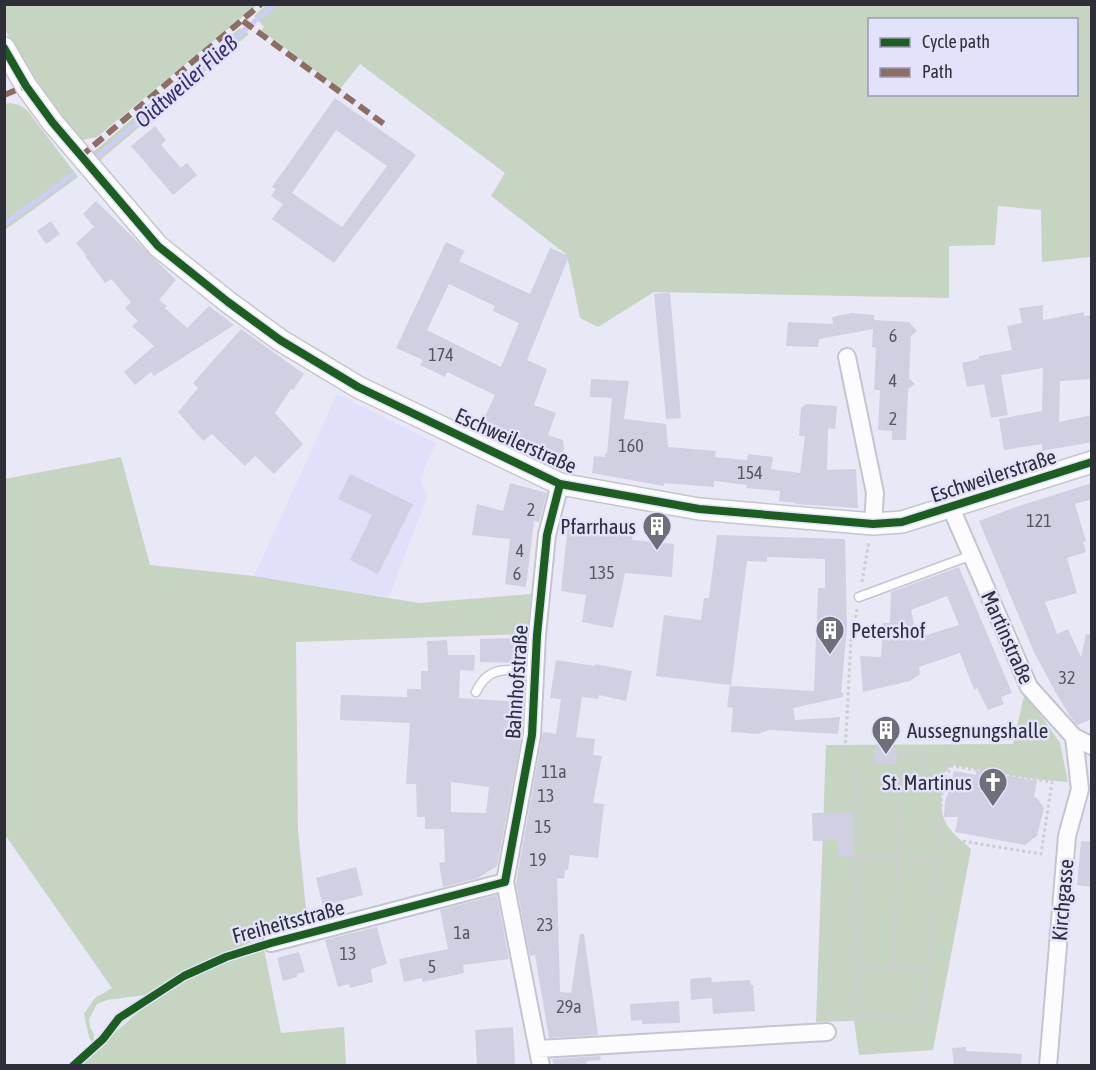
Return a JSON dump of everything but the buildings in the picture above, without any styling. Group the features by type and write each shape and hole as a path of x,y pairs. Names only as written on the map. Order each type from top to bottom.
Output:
{"street":[{"name":"Eschweilerstraße","path":"4,48 26,86 80,157 158,246 228,302 280,340 358,387 560,484 699,509 873,524 902,522 1092,462"},
{"path":"847,357 875,493 873,524"},
{"name":"Bahnhofstraße","path":"560,484 547,535 532,735 505,882 540,1057 826,1022"},
{"name":"Martinstraße","path":"951,508 1029,687 1074,737 1092,746"},
{"name":"Kirchgasse","path":"1048,1065 1067,836 1080,789 1074,737"},
{"name":"Freiheitsstraße","path":"271,943 505,882"}],"lane":[{"path":"859,597 972,555"},
{"path":"476,692 484,678 495,671 536,671"},
{"name":"Freiheitsstraße","path":"103,1039 119,1018 184,976 225,957 271,943"}],"path":[{"path":"858,1017 858,780 845,754 851,640 873,524"},
{"path":"1029,735 1036,779"},
{"path":"894,969 902,752 927,752 927,781"},
{"path":"833,874 826,1022 858,1017 922,1018 938,860 938,837 943,781 952,766 1052,782 1041,854 938,837"},
{"path":"858,780 943,781"},
{"path":"836,857 938,860"},
{"path":"825,900 858,901"},
{"path":"858,969 928,969"}],"shaded area":[{"path":"337,394 436,443 420,478 427,496 389,597 254,576"}],"green space":[{"path":"267,4 1091,5 1091,257 1042,262 1041,210 998,206 995,245 949,246 949,298 654,292 598,327 580,318 567,255 491,196 505,173 360,64 340,89 261,30 264,27 254,16"},
{"path":"5,5 257,5 97,137 82,140 52,106 9,38 5,28"},
{"path":"240,28 249,34 98,162 92,153"},
{"path":"10,103 27,110 78,177 5,230 4,104"},
{"path":"121,457 150,565 254,576 419,603 531,594 528,634 296,642 298,831 308,927 261,938 201,963 145,995 107,1000 97,1004 89,1019 94,1034 93,1044 89,1037 84,1014 95,998 112,988 5,835 4,479"},
{"path":"1025,692 1060,743 1068,782 1034,779 952,765 942,775 943,817 952,831 971,849 933,1050 859,1055 854,1021 816,1022 826,745 1013,744"},
{"path":"264,949 281,1033 344,1027 346,1065 80,1066 134,1016 169,990 215,966"}],"waterway":[{"name":"Oidtweiler Fließ","path":"97,157 275,4"},
{"name":"Oidtweiler Fließ","path":"4,224 73,175"}],"marked path":[{"path":"80,157 261,4"},
{"path":"243,21 384,124"},
{"path":"4,95 26,86"}],"cycle path":[{"path":"4,48 26,86 53,123 158,246 228,302 280,340 358,387 560,484 699,509 873,524 902,522 1092,462"},
{"path":"73,1066 103,1039 119,1018 184,976 226,957 271,943 505,882 532,735 537,635 547,535 560,484"}],"place":[{"name":"Pfarrhaus","path":"657,552"},
{"name":"Petershof","path":"830,656"},
{"name":"Aussegnungshalle","path":"886,756"},
{"name":"St. Martinus","path":"993,808"}]}
